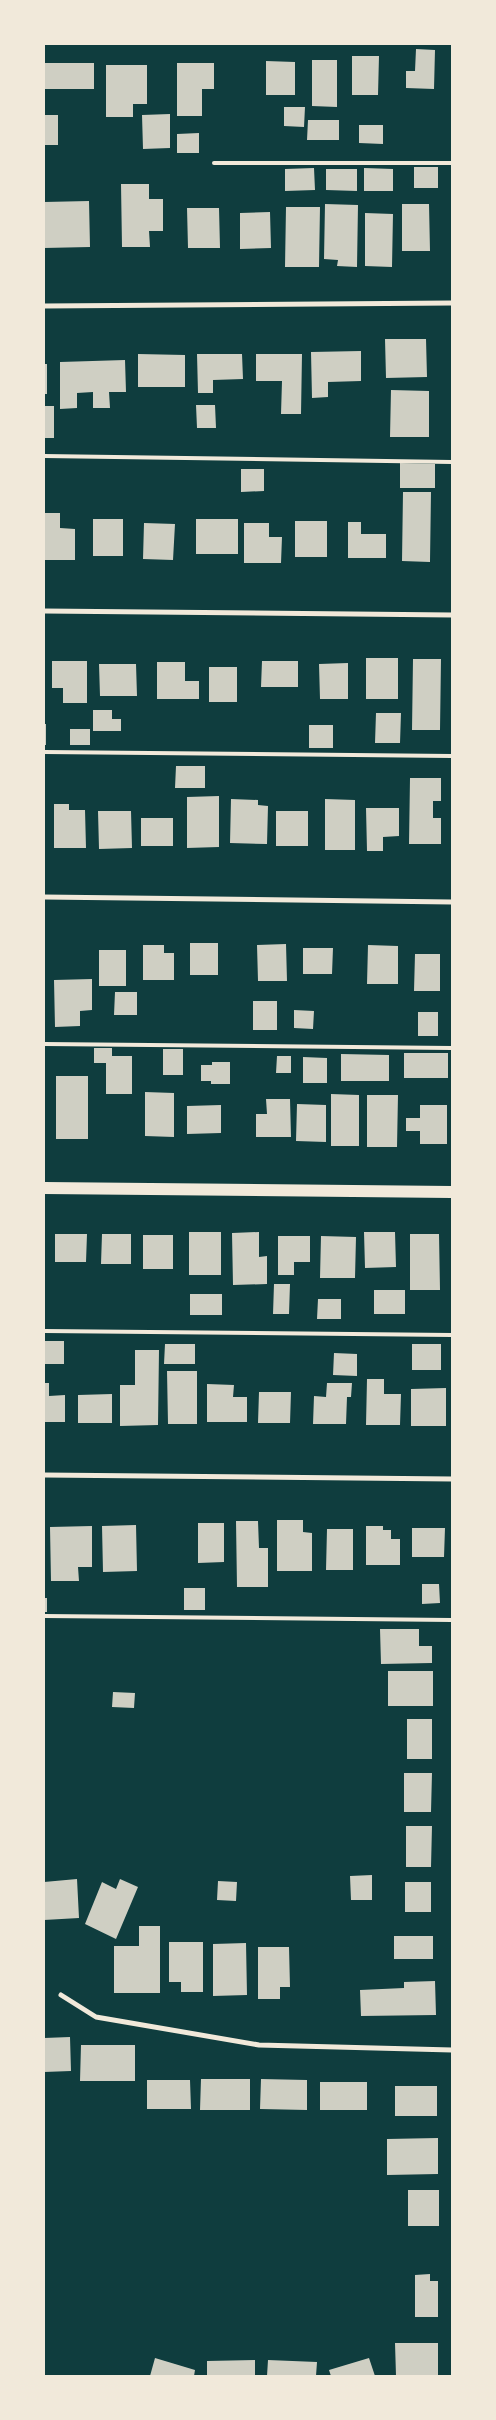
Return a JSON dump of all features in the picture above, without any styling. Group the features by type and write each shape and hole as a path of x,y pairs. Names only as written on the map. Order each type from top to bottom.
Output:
{"main road":[{"path":"44,1188 452,1192"}],"street":[{"path":"44,306 452,303"},
{"path":"44,611 452,615"},
{"path":"44,897 452,902"},
{"path":"44,1475 452,1479"},
{"path":"61,1995 96,2017 259,2045 452,2050"}],"lane":[{"path":"214,163 452,163"},
{"path":"44,456 452,462"},
{"path":"44,752 452,756"},
{"path":"44,1044 452,1048"},
{"path":"44,1331 452,1335"},
{"path":"44,1616 452,1620"}],"building":[{"path":"416,49 435,50 434,89 406,88 406,71 415,71"},
{"path":"352,56 379,56 378,95 352,95"},
{"path":"312,60 337,60 337,107 312,106"},
{"path":"266,61 295,62 295,95 266,95"},
{"path":"44,63 94,63 94,89 44,89"},
{"path":"177,63 214,63 214,89 202,89 202,116 177,116"},
{"path":"106,65 147,65 147,104 133,104 133,117 106,117"},
{"path":"284,107 305,107 304,127 284,126"},
{"path":"170,114 170,148 143,149 142,115"},
{"path":"44,115 58,115 58,145 44,145"},
{"path":"308,120 339,120 339,140 307,140"},
{"path":"359,125 383,125 383,144 359,143"},
{"path":"199,133 199,153 177,153 177,134"},
{"path":"414,167 438,167 438,188 414,188"},
{"path":"314,168 315,190 285,191 285,169"},
{"path":"364,168 393,169 393,191 364,191"},
{"path":"326,169 357,169 357,191 326,190"},
{"path":"121,184 149,184 149,199 163,199 163,231 149,231 150,247 122,247"},
{"path":"89,201 90,247 44,248 44,202"},
{"path":"325,204 358,205 357,267 337,266 338,260 324,259"},
{"path":"402,204 429,204 430,251 402,251"},
{"path":"286,207 320,207 319,267 285,267"},
{"path":"187,208 219,208 220,248 188,248"},
{"path":"270,212 271,248 240,249 240,213"},
{"path":"365,213 393,214 392,267 365,266"},
{"path":"385,339 426,339 427,377 386,378"},
{"path":"361,351 361,381 328,382 328,397 312,398 311,352"},
{"path":"138,354 185,355 185,387 138,387"},
{"path":"197,354 242,354 243,379 213,380 213,393 198,393"},
{"path":"256,354 302,354 301,414 281,414 282,381 256,381"},
{"path":"125,360 126,392 109,392 110,408 93,408 93,392 77,393 77,408 60,409 60,362"},
{"path":"44,364 47,364 47,394 44,394"},
{"path":"391,390 429,391 429,437 390,437"},
{"path":"196,405 215,405 216,428 197,428"},
{"path":"44,406 54,406 54,438 44,438"},
{"path":"400,463 435,464 435,488 400,488"},
{"path":"241,469 264,469 264,491 241,492"},
{"path":"403,492 431,492 430,562 402,561"},
{"path":"44,513 60,513 60,528 75,529 75,560 44,560"},
{"path":"93,519 123,519 123,556 93,556"},
{"path":"196,519 238,519 238,554 196,554"},
{"path":"295,521 327,521 327,557 295,557"},
{"path":"348,522 361,522 361,534 386,534 386,558 348,558"},
{"path":"144,523 175,524 173,560 143,559"},
{"path":"244,523 269,523 269,537 282,537 281,563 244,563"},
{"path":"366,658 398,658 398,699 366,699"},
{"path":"413,659 441,659 440,730 412,730"},
{"path":"52,661 87,661 87,703 63,703 63,688 52,688"},
{"path":"262,661 298,661 298,687 261,687"},
{"path":"157,662 185,662 185,681 199,681 199,699 157,699"},
{"path":"348,663 348,699 320,699 319,664"},
{"path":"99,664 136,664 137,696 100,696"},
{"path":"209,667 237,667 237,702 209,702"},
{"path":"93,710 112,710 112,719 121,719 121,731 93,731"},
{"path":"376,713 401,713 400,743 375,743"},
{"path":"44,724 46,724 46,745 44,745"},
{"path":"309,725 333,725 333,748 309,748"},
{"path":"70,729 90,729 90,745 70,745"},
{"path":"176,766 205,766 205,788 175,788"},
{"path":"410,778 441,778 441,801 433,801 433,818 441,818 441,844 409,844"},
{"path":"219,796 219,847 187,848 187,797"},
{"path":"231,799 258,800 258,805 268,806 267,844 230,843"},
{"path":"325,799 355,800 355,850 325,850"},
{"path":"54,804 69,804 69,810 85,810 86,848 54,848"},
{"path":"366,808 399,808 399,836 383,837 383,851 367,851"},
{"path":"98,811 131,811 132,848 99,849"},
{"path":"276,811 308,811 308,846 276,846"},
{"path":"141,818 173,818 173,846 141,846"},
{"path":"190,943 218,943 218,975 190,975"},
{"path":"286,944 287,981 258,981 257,945"},
{"path":"143,945 164,945 164,953 174,953 174,980 143,980"},
{"path":"368,945 398,946 398,984 367,984"},
{"path":"303,948 333,948 332,974 303,974"},
{"path":"99,950 126,950 126,986 99,986"},
{"path":"415,954 440,954 440,991 414,991"},
{"path":"92,979 92,1010 80,1011 80,1026 55,1027 54,980"},
{"path":"115,992 137,992 137,1015 114,1015"},
{"path":"253,1001 277,1001 277,1030 253,1030"},
{"path":"294,1010 314,1011 313,1029 294,1028"},
{"path":"418,1012 438,1012 438,1036 418,1036"},
{"path":"94,1048 112,1048 112,1056 132,1056 132,1094 106,1094 106,1063 94,1063"},
{"path":"163,1049 183,1049 183,1075 163,1075"},
{"path":"404,1053 448,1053 448,1078 404,1078"},
{"path":"341,1054 389,1055 389,1081 341,1081"},
{"path":"277,1056 291,1056 291,1073 276,1073"},
{"path":"303,1057 327,1058 327,1083 303,1083"},
{"path":"212,1062 230,1062 230,1084 211,1084 211,1081 201,1081 201,1065 212,1065"},
{"path":"56,1076 88,1076 88,1139 56,1139"},
{"path":"145,1092 174,1093 174,1137 145,1136"},
{"path":"331,1094 359,1095 359,1146 331,1146"},
{"path":"367,1095 398,1095 397,1147 367,1147"},
{"path":"266,1099 290,1099 291,1137 256,1137 256,1114 267,1114"},
{"path":"297,1104 326,1105 326,1142 296,1141"},
{"path":"221,1105 221,1133 187,1134 187,1106"},
{"path":"420,1105 447,1105 447,1144 420,1144 420,1131 406,1131 406,1118 420,1118"},
{"path":"189,1232 221,1232 221,1275 189,1275"},
{"path":"259,1232 259,1257 267,1256 267,1284 233,1285 232,1233"},
{"path":"364,1232 395,1232 396,1267 365,1268"},
{"path":"55,1234 87,1234 86,1262 55,1262"},
{"path":"102,1234 131,1234 131,1264 101,1264"},
{"path":"410,1234 439,1234 440,1290 410,1290"},
{"path":"143,1235 173,1235 173,1269 143,1269"},
{"path":"278,1236 310,1236 310,1262 294,1262 294,1275 278,1275"},
{"path":"321,1236 356,1237 355,1278 320,1278"},
{"path":"274,1284 290,1284 289,1314 273,1314"},
{"path":"374,1290 405,1290 405,1314 374,1314"},
{"path":"190,1294 222,1294 222,1315 190,1315"},
{"path":"318,1299 341,1299 341,1319 317,1319"},
{"path":"44,1341 64,1341 64,1364 44,1364"},
{"path":"165,1344 195,1344 195,1364 164,1364"},
{"path":"412,1344 441,1344 441,1370 412,1370"},
{"path":"135,1350 159,1350 158,1425 120,1426 120,1385 135,1385"},
{"path":"334,1353 357,1354 357,1376 333,1375"},
{"path":"167,1371 197,1371 197,1424 168,1424"},
{"path":"367,1379 384,1379 384,1394 401,1394 400,1425 366,1425"},
{"path":"44,1383 49,1383 49,1396 65,1395 65,1422 44,1422"},
{"path":"327,1383 352,1383 351,1397 347,1397 346,1424 313,1424 314,1396 326,1397"},
{"path":"207,1384 234,1385 233,1397 247,1397 247,1422 207,1422"},
{"path":"446,1388 446,1426 411,1426 411,1389"},
{"path":"259,1392 291,1392 290,1423 258,1423"},
{"path":"112,1394 112,1423 78,1423 78,1395"},
{"path":"277,1520 303,1520 303,1532 312,1533 312,1571 277,1571"},
{"path":"236,1521 258,1521 259,1548 268,1548 268,1587 237,1587"},
{"path":"198,1523 224,1523 224,1562 198,1563"},
{"path":"136,1525 137,1571 103,1572 102,1526"},
{"path":"92,1526 92,1567 78,1567 79,1581 51,1581 50,1527"},
{"path":"366,1526 383,1526 383,1530 391,1530 391,1539 400,1539 400,1565 366,1565"},
{"path":"412,1528 445,1528 444,1557 412,1557"},
{"path":"327,1529 353,1529 353,1570 326,1570"},
{"path":"422,1584 439,1584 440,1603 422,1604"},
{"path":"184,1588 205,1588 205,1610 184,1610"},
{"path":"44,1598 47,1598 47,1612 44,1612"},
{"path":"380,1629 419,1629 419,1646 432,1646 432,1663 381,1664"},
{"path":"388,1671 433,1671 433,1706 388,1706"},
{"path":"113,1692 135,1693 134,1708 112,1707"},
{"path":"407,1719 432,1719 432,1759 407,1759"},
{"path":"404,1773 432,1773 431,1812 404,1812"},
{"path":"406,1826 432,1826 431,1867 406,1867"},
{"path":"372,1875 372,1900 351,1900 350,1876"},
{"path":"77,1879 79,1918 44,1920 44,1882"},
{"path":"120,1879 138,1887 116,1939 85,1924 102,1882 116,1889"},
{"path":"218,1881 237,1882 236,1901 217,1900"},
{"path":"405,1882 431,1882 431,1912 405,1912"},
{"path":"139,1926 160,1926 160,1993 114,1993 114,1946 139,1946"},
{"path":"394,1936 433,1936 433,1959 394,1959"},
{"path":"169,1942 203,1942 203,1992 181,1992 181,1982 169,1982"},
{"path":"246,1943 247,1995 213,1996 213,1944"},
{"path":"258,1947 289,1947 290,1987 280,1987 280,1999 258,1999"},
{"path":"435,1981 436,2015 361,2016 360,1990 404,1988 404,1982"},
{"path":"70,2037 71,2071 44,2072 44,2038"},
{"path":"81,2045 135,2045 135,2081 80,2081"},
{"path":"201,2079 250,2079 250,2110 200,2110"},
{"path":"261,2079 307,2080 307,2110 260,2109"},
{"path":"147,2080 190,2080 191,2109 147,2109"},
{"path":"320,2082 367,2082 367,2110 320,2110"},
{"path":"395,2086 437,2086 437,2116 395,2116"},
{"path":"438,2138 438,2174 387,2175 387,2139"},
{"path":"408,2190 439,2190 439,2226 408,2226"},
{"path":"430,2274 430,2281 438,2281 438,2317 415,2317 415,2275"},
{"path":"395,2343 438,2343 438,2376 396,2376"},
{"path":"155,2358 195,2370 194,2376 150,2376"},
{"path":"369,2358 375,2376 331,2376 329,2370"},
{"path":"255,2360 255,2376 207,2376 207,2361"},
{"path":"268,2360 317,2362 316,2376 267,2376"}]}
